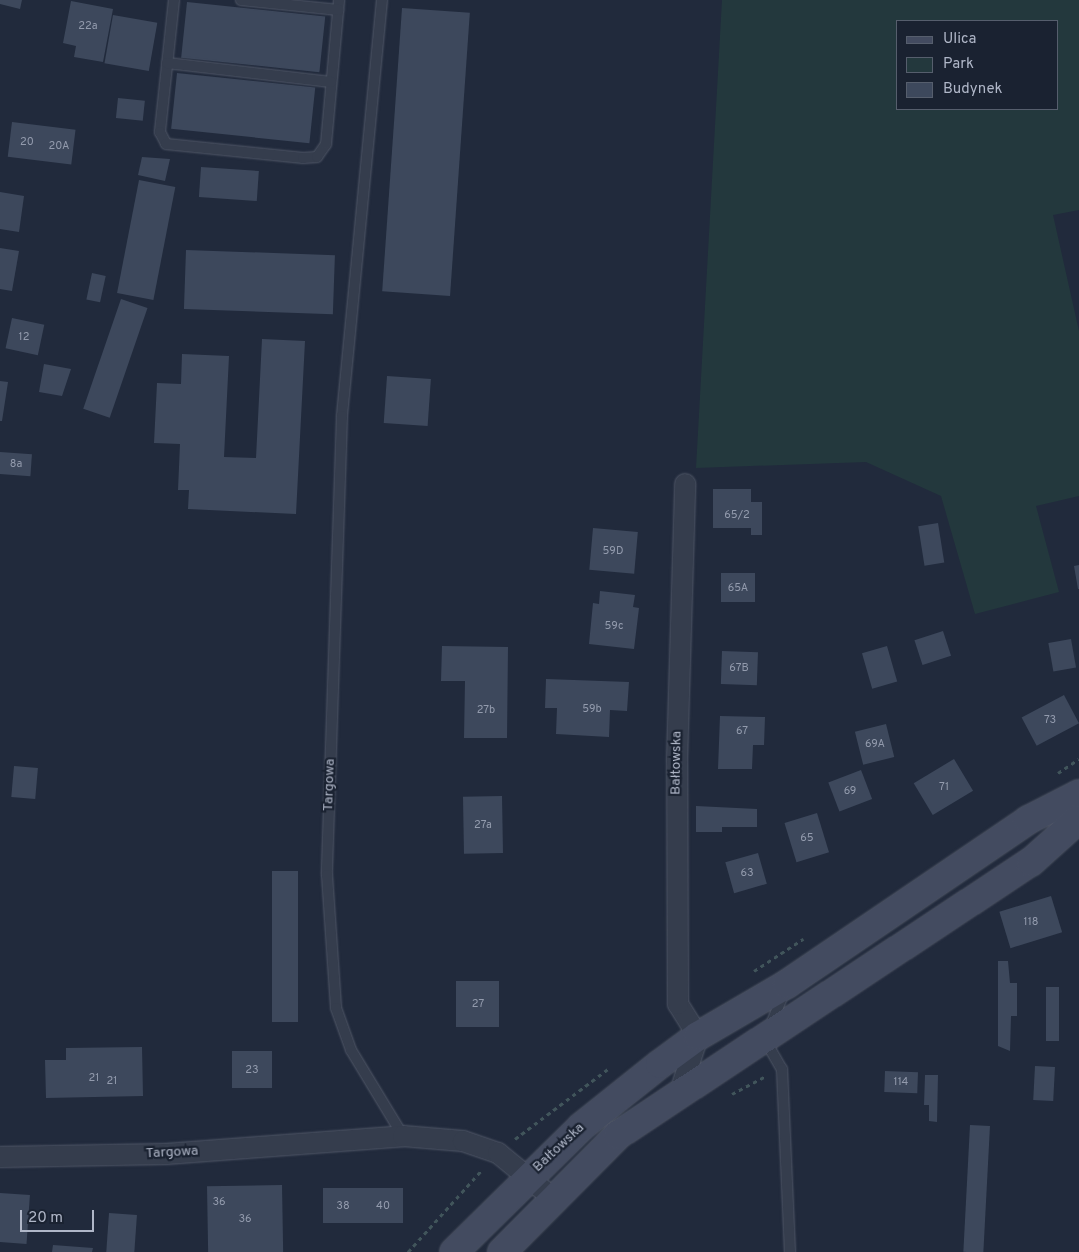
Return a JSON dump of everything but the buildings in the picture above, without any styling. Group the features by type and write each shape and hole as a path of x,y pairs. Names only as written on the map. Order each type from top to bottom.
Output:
{"main road":[{"name":"Bałtowska","path":"454,1252 581,1126 698,1036 787,984 1028,820 1079,794"},
{"path":"502,1252 553,1198 618,1135 765,1040 1031,862 1079,819"}],"street":[{"name":"Bałtowska","path":"684,484 677,761 678,1004 698,1036"},
{"path":"680,1095 698,1036"},
{"name":"Targowa","path":"0,1158 166,1154 403,1136 463,1142 498,1153 530,1176 553,1198"}],"lane":[{"path":"174,0 160,132 166,144 178,148 318,157 326,144 338,5 241,0"},
{"name":"Targowa","path":"382,0 342,416 327,875 336,1008 351,1050 403,1136"},
{"path":"167,63 331,82"},
{"path":"787,984 765,1040 782,1069 790,1252"}],"green space":[{"path":"722,0 1079,0 1079,210 1053,215 1079,331 1079,496 1036,506 1059,592 975,614 941,496 866,462 696,468"}]}
